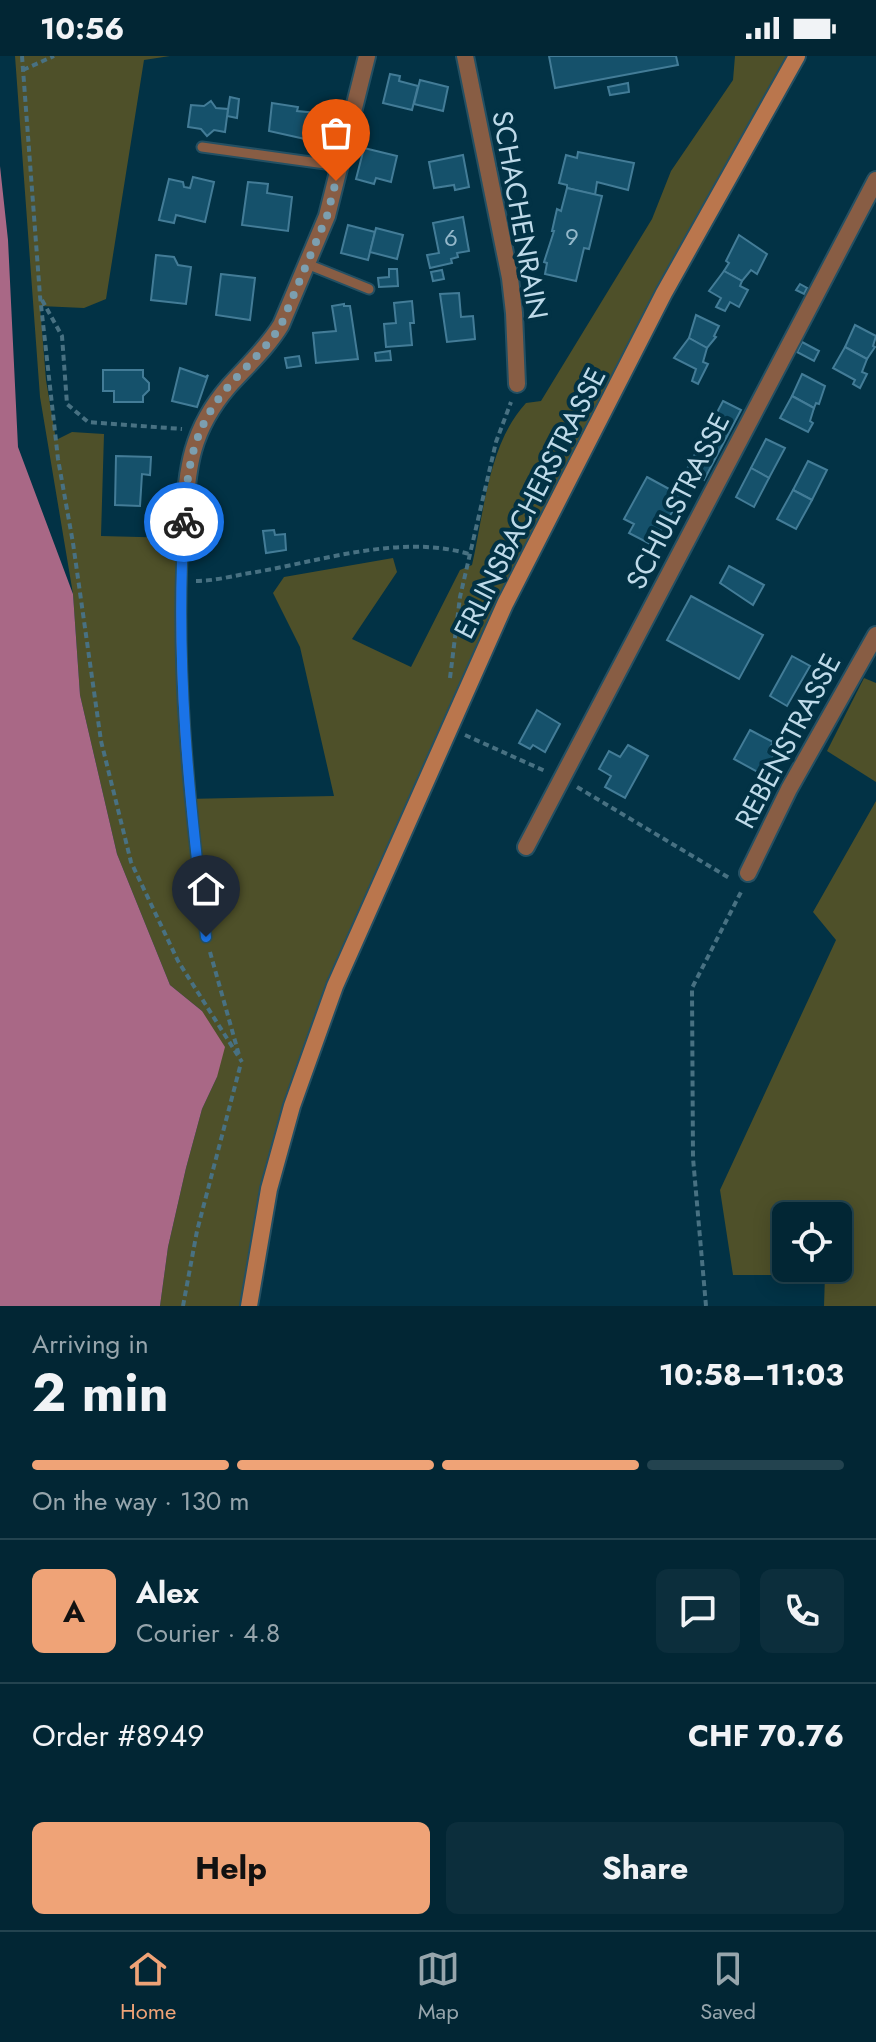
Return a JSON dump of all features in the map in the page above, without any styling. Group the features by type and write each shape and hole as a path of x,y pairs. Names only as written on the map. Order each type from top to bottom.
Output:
{"main road":[{"name":"ERLINSBACHERSTRASSE","path":"249,1306 269,1189 292,1106 335,986 505,604 664,293 797,56"}],"street":[{"path":"184,523 186,481 192,450 200,430 227,389 273,339 327,216 367,56"},
{"name":"SCHACHENRAIN","path":"465,56 510,278 517,384"},
{"name":"SCHULSTRASSE","path":"526,847 876,180"},
{"name":"REBENSTRASSE","path":"746,880 789,789 876,635"}],"lane":[{"path":"202,147 340,166"},
{"path":"307,264 369,289"},
{"path":"184,523 180,581 183,691 192,816 206,937"}],"path":[{"path":"22,56 40,296 58,459 101,741 131,862 178,961 242,1062"},
{"path":"23,70 54,56"},
{"path":"40,296 62,336 67,404 88,422 200,430"},
{"path":"448,689 469,554 496,442 517,384"},
{"path":"180,581 218,579 380,549 446,548 469,554"},
{"path":"449,728 562,778 746,880 692,988 693,1158 706,1306"},
{"path":"183,1306 197,1231 242,1062 206,937"}],"green space":[{"path":"15,56 170,56 144,60 106,299 84,308 40,306 46,380 56,440 72,432 104,434 101,536 178,538 175,621 186,799 334,796 300,647 273,593 284,577 393,558 397,572 352,639 411,667 460,570 472,565 489,480 503,438 526,403 541,401 652,219 671,171 733,80 735,56 786,56 664,275 489,617 333,973 294,1074 265,1173 242,1306 160,1306 168,1247 186,1168 202,1109 217,1077 202,1011 170,985 117,854 80,695 73,594 40,397"},
{"path":"864,678 876,683 876,782 827,751"},
{"path":"876,801 876,1306 824,1306 825,1282 852,1282 852,1202 772,1202 772,1275 733,1275 720,1190 836,940 813,912"}],"shaded area":[{"path":"0,166 8,240 18,447 73,594 80,695 117,854 170,985 202,1011 225,1047 217,1077 202,1109 186,1168 168,1247 160,1306 0,1306"}],"building":[{"path":"549,56 676,56 678,65 555,88"},
{"path":"390,74 400,76 399,81 418,86 412,110 383,103"},
{"path":"420,80 448,87 443,111 414,104"},
{"path":"628,83 629,92 610,95 608,87"},
{"path":"230,97 239,99 237,118 227,116"},
{"path":"211,101 216,108 228,109 225,132 214,130 207,136 201,129 188,127 191,105 204,106"},
{"path":"272,103 317,113 314,141 269,131"},
{"path":"364,148 397,156 391,182 376,178 374,184 356,179"},
{"path":"578,152 634,163 628,190 597,182 595,195 559,183 566,155 577,158"},
{"path":"463,155 469,187 455,190 454,185 434,188 429,162"},
{"path":"193,177 214,182 205,222 176,215 174,223 159,220 169,179 183,182 184,187 190,188"},
{"path":"248,182 268,184 267,193 292,197 288,231 242,225"},
{"path":"567,188 602,196 589,249 584,248 576,281 545,274 547,263 544,262 557,209 561,211"},
{"path":"463,217 469,251 457,253 458,257 451,259 452,263 430,268 427,255 439,253 433,223"},
{"path":"348,225 375,232 368,260 341,253"},
{"path":"376,228 403,235 397,259 370,252"},
{"path":"739,235 767,254 757,274 751,270 742,281 724,271"},
{"path":"156,255 174,257 178,265 191,267 186,304 151,300"},
{"path":"389,269 397,269 398,286 379,287 378,278 389,277"},
{"path":"442,270 444,279 433,281 431,272"},
{"path":"724,271 742,281 740,286 748,290 739,307 730,302 725,311 716,307 721,298 709,291"},
{"path":"221,274 255,278 250,320 216,315"},
{"path":"800,284 807,288 804,294 796,290"},
{"path":"459,293 461,317 473,316 475,339 447,342 440,294"},
{"path":"412,301 412,345 386,347 384,324 396,323 394,303"},
{"path":"332,306 350,306 358,359 316,363 313,333 336,331"},
{"path":"696,315 719,326 716,337 707,348 689,338"},
{"path":"855,325 876,336 875,347 867,359 845,347"},
{"path":"689,338 707,348 703,362 708,364 698,384 692,381 696,369 674,358"},
{"path":"802,342 819,351 814,361 797,352"},
{"path":"845,347 867,359 862,372 867,374 860,388 853,384 855,380 833,368"},
{"path":"390,351 391,360 376,361 375,353"},
{"path":"299,356 301,366 287,368 285,358"},
{"path":"180,368 206,377 208,375 197,407 172,401"},
{"path":"103,370 143,370 149,390 143,396 143,402 114,402 114,391 103,391"},
{"path":"802,374 825,386 819,404 816,403 814,408 792,396"},
{"path":"792,396 814,408 810,421 813,423 808,432 780,418"},
{"path":"723,401 741,410 704,480 686,471"},
{"path":"766,439 785,448 769,478 751,468"},
{"path":"116,456 151,457 150,475 142,474 140,506 115,505"},
{"path":"808,461 827,470 812,500 793,490"},
{"path":"751,468 769,478 754,507 736,497"},
{"path":"647,477 682,496 652,545 629,533 634,524 624,519"},
{"path":"793,490 812,500 796,529 777,519"},
{"path":"274,530 275,535 285,534 286,550 266,553 263,531"},
{"path":"729,566 764,585 753,605 720,583"},
{"path":"691,596 763,635 739,679 667,640"},
{"path":"792,656 810,666 787,706 770,696"},
{"path":"537,710 560,724 545,752 533,745 530,749 519,743"},
{"path":"750,730 773,742 768,751 774,755 763,775 734,759"},
{"path":"628,745 648,756 625,798 605,787 611,776 599,769 609,751 620,757"}],"way so far":[{"path":"184,522 186,481 192,450 200,430 227,389 273,339 281,325 327,216 336,181"}],"route":[{"path":"184,522 180,581 183,691 193,832 206,937"}]}
